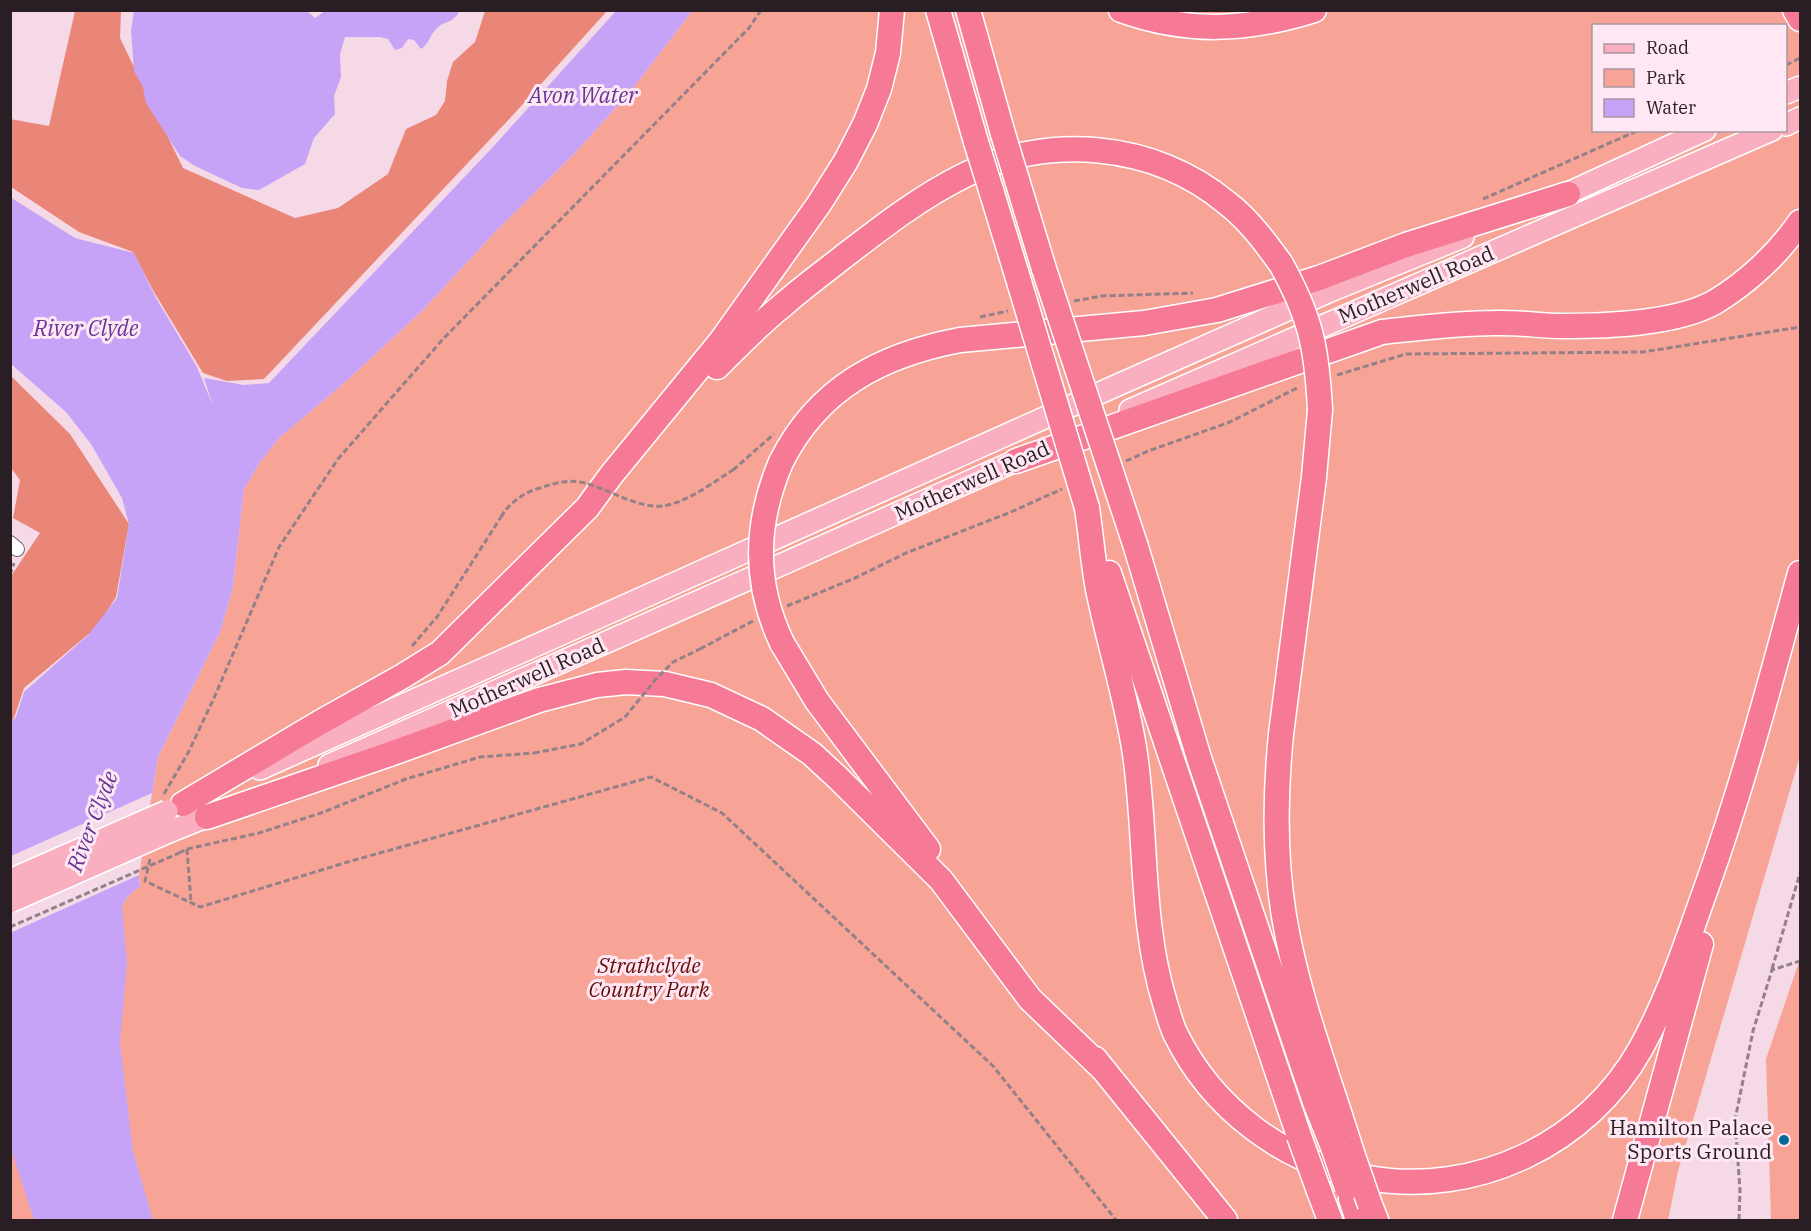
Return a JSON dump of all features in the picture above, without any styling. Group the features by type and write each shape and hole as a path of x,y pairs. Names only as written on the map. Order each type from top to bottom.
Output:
{"highway":[{"path":"170,802 394,682 440,653 587,508 721,341 819,204 846,161 866,124 879,89 888,53 891,10"},
{"path":"938,10 1088,508 1231,939 1330,1221"},
{"path":"968,10 1044,269 1136,547 1199,758 1307,1079 1342,1150"},
{"path":"1121,10 1167,23 1203,27 1268,24 1314,10"},
{"path":"1795,10 1800,19"},
{"path":"612,474 782,305 908,208 965,175 1021,155 1058,149 1098,150 1139,157 1173,170 1204,185 1227,202 1261,236 1281,264 1296,292 1313,341 1318,370 1320,410 1314,477 1281,734 1277,775 1276,849 1284,918 1293,958 1342,1150 1364,1211"},
{"path":"1225,1221 996,939 817,701 782,643 772,621 763,585 760,547 765,508 771,485 799,431 830,397 854,378 895,357 960,340 1144,323 1217,310 1319,278 1406,245 1568,194"},
{"path":"1016,461 1382,332 1496,323 1562,326 1617,324 1673,317 1713,302 1751,276 1788,240 1800,222"},
{"path":"1088,508 1098,586 1134,748 1139,784 1151,946 1173,1029 1189,1059 1213,1091 1260,1134 1284,1149 1321,1166 1382,1181 1432,1181 1485,1173 1517,1162 1571,1130 1601,1101 1640,1052 1676,971 1733,811 1800,573"},
{"path":"207,817 539,700 597,685 626,682 665,684 711,695 762,719 812,754 838,778 940,880 1030,999 1104,1070"},
{"path":"1625,1221 1719,878 1733,811"}],"main road":[{"name":"Motherwell Road","path":"10,880 170,802 452,681 1328,292 1568,194 1701,132"},
{"name":"Motherwell Road","path":"10,902 544,670 1767,132"}],"path":[{"path":"188,753 279,548 338,459 443,339 749,28 761,10"},
{"path":"1481,200 1635,132"},
{"path":"1068,302 1102,296 1194,293"},
{"path":"976,318 1011,310"},
{"path":"1326,378 1406,354 1643,352 1800,327"},
{"path":"1116,465 1148,451 1230,422 1303,385"},
{"path":"408,652 437,616 506,509 528,491 562,481 584,483 635,502 663,506 687,498 733,470 782,427"},
{"path":"778,610 855,578 906,553 1063,489"},
{"path":"10,927 187,849 259,833 321,813 406,779 480,757 534,753 581,744 625,717 656,679 674,662 757,619"},
{"path":"200,907 351,861 651,777 722,813 993,1066 1116,1221"},
{"path":"187,849 191,902"},
{"path":"1739,1221 1740,1190 1735,1120 1753,1031 1800,873"},
{"path":"1772,970 1800,961"}],"green space":[{"name":"Strathclyde Country Park","path":"692,11 1800,11 1800,756 1678,1171 1668,1220 11,1220 11,958 122,906 128,896 140,886 139,875 158,757 221,630 233,587 244,489 279,438 343,384 423,310 495,232 575,153 631,91"},
{"name":"Hamilton Palace Sports Ground","path":"1800,959 1800,1220 1771,1220 1766,1059"}],"shaded area":[{"path":"75,11 121,11 120,38 183,168 295,218 338,208 388,174 406,129 436,115 445,101 447,81 453,62 475,42 485,11 607,11 513,115 264,379 227,381 203,373 154,292 133,252 79,232 11,187 10,119 49,126"},
{"path":"11,376 70,434 129,524 116,597 97,627 24,688 11,721 11,576 40,533 13,518 20,480 11,468"}],"water":[{"path":"134,11 307,11 315,18 325,11 460,11 451,21 436,29 421,49 414,40 408,39 402,48 395,50 388,39 345,37 340,54 341,77 334,96 335,114 314,138 305,164 259,190 242,188 195,166 180,156 146,103 143,87 134,71 131,31"},
{"name":"River Clyde","path":"616,11 692,11 631,91 575,153 495,232 423,310 343,384 279,438 244,489 233,587 221,630 158,757 139,875 140,886 128,896 122,906 127,962 120,1043 133,1151 153,1220 34,1220 11,1149 11,722 16,717 24,692 88,635 117,598 129,524 122,498 91,444 66,412 11,364 10,197 75,238 134,253 156,298 197,367 213,406 204,378 244,385 269,383 492,148"}],"pier":[{"path":"152,793 139,875 10,933 11,856"}],"place":[{"name":"Hamilton Palace Sports Ground","path":"1784,1140"}],"water label":[{"name":"Avon Water","path":"583,95"}]}
